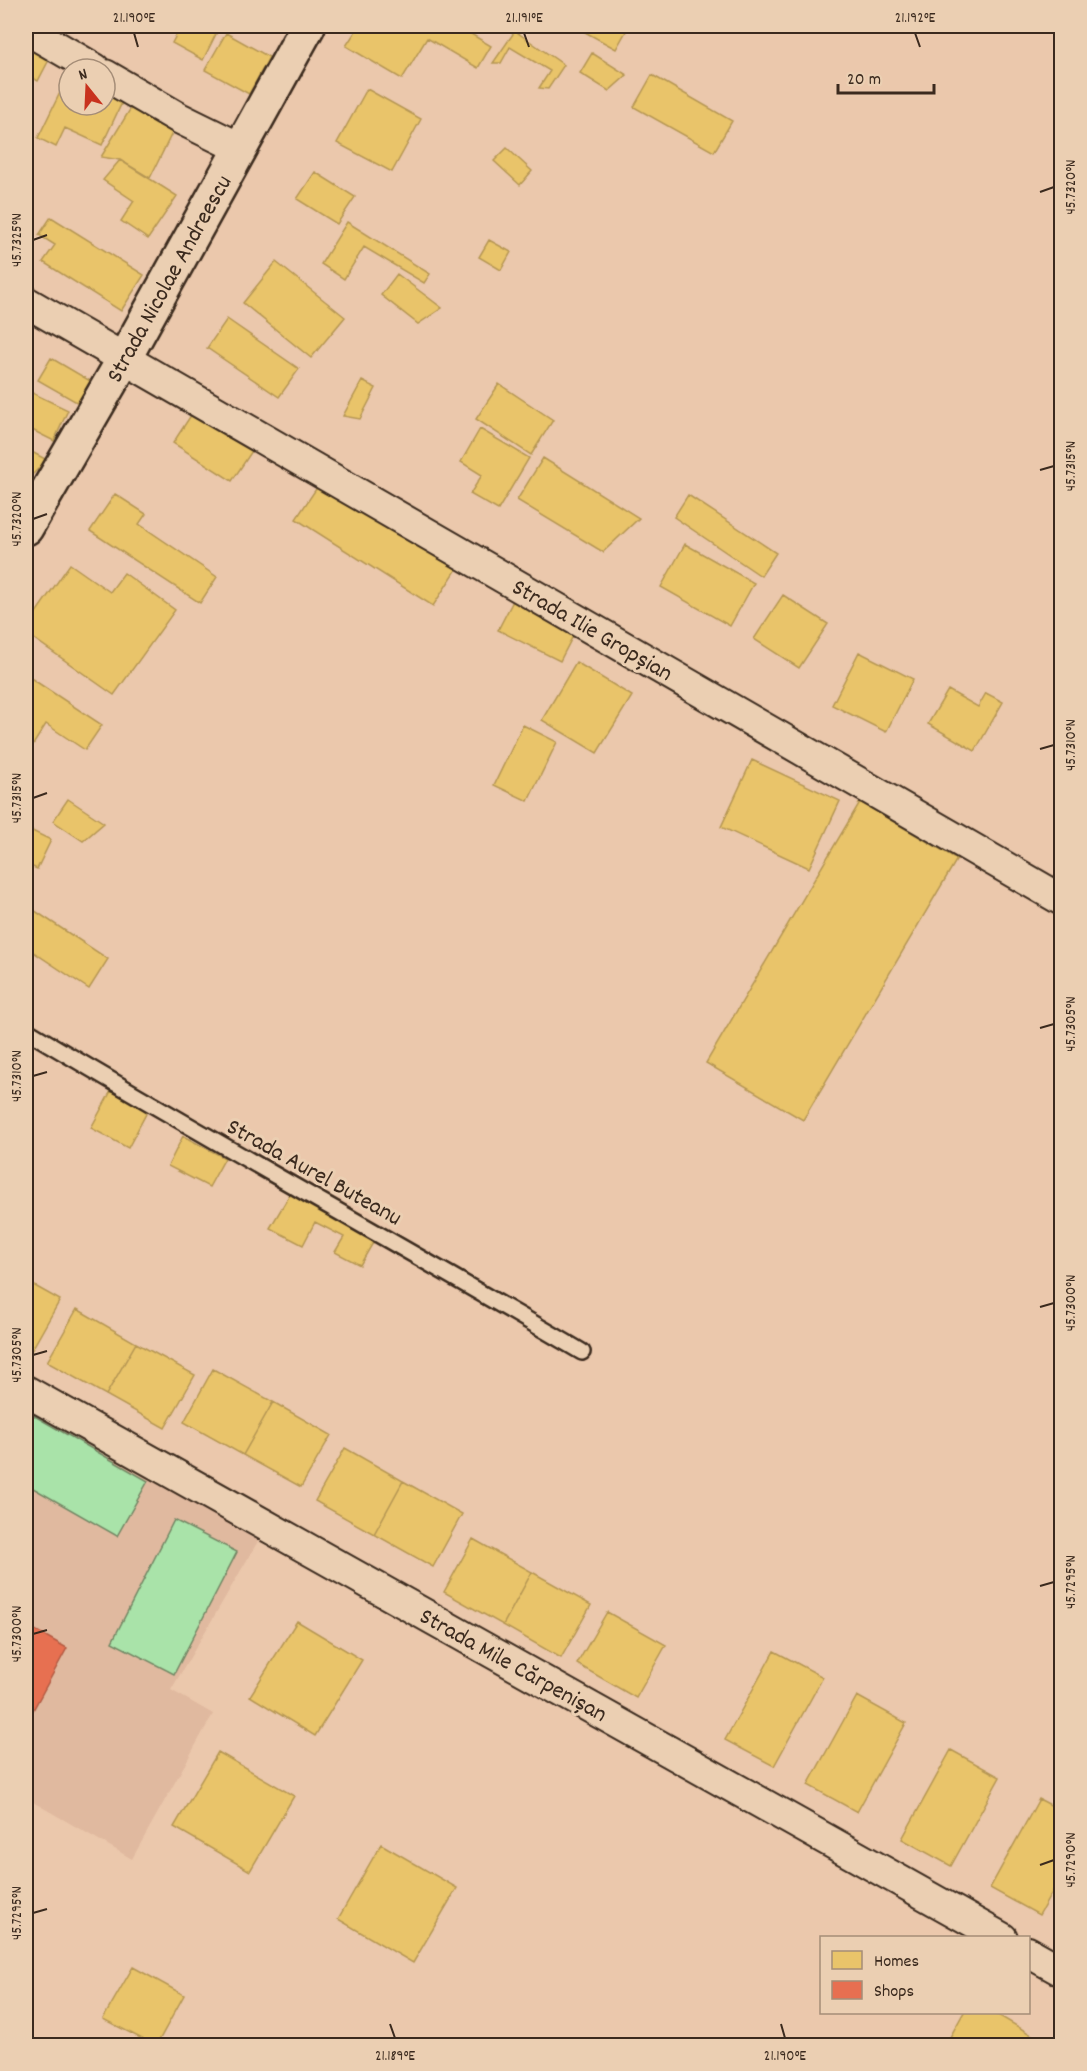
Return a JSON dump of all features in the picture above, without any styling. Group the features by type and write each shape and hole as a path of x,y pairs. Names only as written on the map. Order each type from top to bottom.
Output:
{"main road":[{"name":"Strada Nicolae Andreescu","path":"26,528 124,359 308,26"}],"street":[{"path":"26,29 74,57"},
{"path":"117,82 179,118 240,148"},
{"name":"Strada Ilie Gropșian","path":"26,302 1062,900"},
{"name":"Strada Mile Cărpenișan","path":"26,1391 998,1936"},
{"path":"1030,1953 1062,1971"}],"lane":[{"name":"Strada Aurel Buteanu","path":"26,1030 137,1097 378,1232 582,1352"}],"shaded area":[{"path":"26,1406 261,1536 171,1690 213,1714 132,1859 26,1798"}],"green space":[{"path":"26,1411 148,1481 117,1536 26,1484"},
{"path":"174,1520 237,1552 174,1674 112,1642"}],"building: Homes":[{"path":"181,26 220,26 203,60 172,43"},
{"path":"359,26 458,26 491,46 478,68 427,38 402,79 346,46"},
{"path":"574,26 629,26 616,49"},
{"path":"515,31 564,65 548,89 539,88 550,71 510,47 501,63 493,63"},
{"path":"226,33 269,57 249,94 205,70"},
{"path":"26,37 52,54 38,81 26,74"},
{"path":"592,53 627,75 609,91 580,73"},
{"path":"652,75 732,121 714,152 634,107"},
{"path":"367,89 421,119 392,172 337,143"},
{"path":"117,90 126,94 117,113"},
{"path":"57,99 57,117 115,117 102,145 65,128 56,147 38,138"},
{"path":"134,103 175,127 150,178 120,160 101,157"},
{"path":"507,148 532,171 520,185 494,161"},
{"path":"120,160 177,196 148,239 121,221 134,201 103,180"},
{"path":"315,172 355,197 337,224 297,199"},
{"path":"51,217 144,275 121,311 43,262 55,245 39,235"},
{"path":"347,222 430,274 424,283 364,247 344,279 321,264"},
{"path":"489,240 511,252 501,270 479,257"},
{"path":"276,262 345,317 311,358 243,303"},
{"path":"397,274 442,308 418,324 381,295"},
{"path":"227,319 299,369 279,397 207,348"},
{"path":"51,358 92,382 80,404 38,380"},
{"path":"362,381 376,388 360,419 343,416"},
{"path":"499,384 553,420 531,455 476,419"},
{"path":"26,390 68,410 54,441 26,427"},
{"path":"195,409 254,448 232,481 173,443"},
{"path":"480,429 529,458 498,510 470,494 482,475 461,462"},
{"path":"26,449 47,460 26,481"},
{"path":"543,458 639,518 603,552 517,500"},
{"path":"320,483 457,569 433,606 296,519"},
{"path":"115,494 146,514 139,524 217,577 200,603 90,531"},
{"path":"688,495 776,553 761,576 674,517"},
{"path":"685,544 754,583 730,626 661,587"},
{"path":"70,564 110,592 124,573 175,610 114,695 26,633 26,627"},
{"path":"783,595 828,624 799,668 754,639"},
{"path":"515,597 577,628 560,661 498,630"},
{"path":"859,652 913,679 886,732 832,705"},
{"path":"576,662 632,696 597,753 542,720"},
{"path":"26,675 102,725 85,750 46,724 26,756"},
{"path":"948,690 978,707 986,693 1003,702 975,751 928,724"},
{"path":"523,725 557,742 528,801 494,785"},
{"path":"752,760 840,801 809,868 721,827"},
{"path":"68,799 104,823 83,841 53,821"},
{"path":"860,802 957,859 803,1120 706,1063"},
{"path":"26,828 51,840 37,869 26,864"},
{"path":"26,905 108,959 89,989 26,947"},
{"path":"111,1091 148,1110 128,1148 91,1128"},
{"path":"183,1136 225,1158 209,1187 168,1166"},
{"path":"293,1189 377,1236 360,1265 335,1252 344,1237 315,1222 303,1245 270,1228"},
{"path":"26,1281 60,1300 30,1353 26,1350"},
{"path":"77,1309 136,1343 106,1395 47,1362"},
{"path":"136,1343 195,1375 165,1428 106,1395"},
{"path":"213,1369 273,1402 243,1455 184,1422"},
{"path":"273,1402 331,1435 301,1487 243,1455"},
{"path":"345,1448 403,1481 374,1534 315,1501"},
{"path":"403,1481 462,1514 433,1567 374,1534"},
{"path":"473,1539 532,1572 503,1625 444,1592"},
{"path":"532,1572 591,1605 561,1658 503,1625"},
{"path":"607,1612 666,1645 636,1698 577,1664"},
{"path":"297,1621 362,1660 315,1736 250,1696"},
{"path":"774,1651 823,1677 774,1766 725,1740"},
{"path":"857,1696 906,1723 857,1812 808,1785"},
{"path":"951,1750 1000,1777 951,1866 902,1839"},
{"path":"218,1752 294,1796 250,1871 174,1827"},
{"path":"1039,1799 1062,1811 1062,1875 1039,1915 990,1888"},
{"path":"381,1844 457,1888 413,1963 338,1919"},
{"path":"133,1967 184,1995 156,2046 103,2019"},
{"path":"963,2014 996,2014 1037,2038 1033,2046 945,2046"}],"building: Shops":[{"path":"26,1625 67,1648 26,1723"}]}
